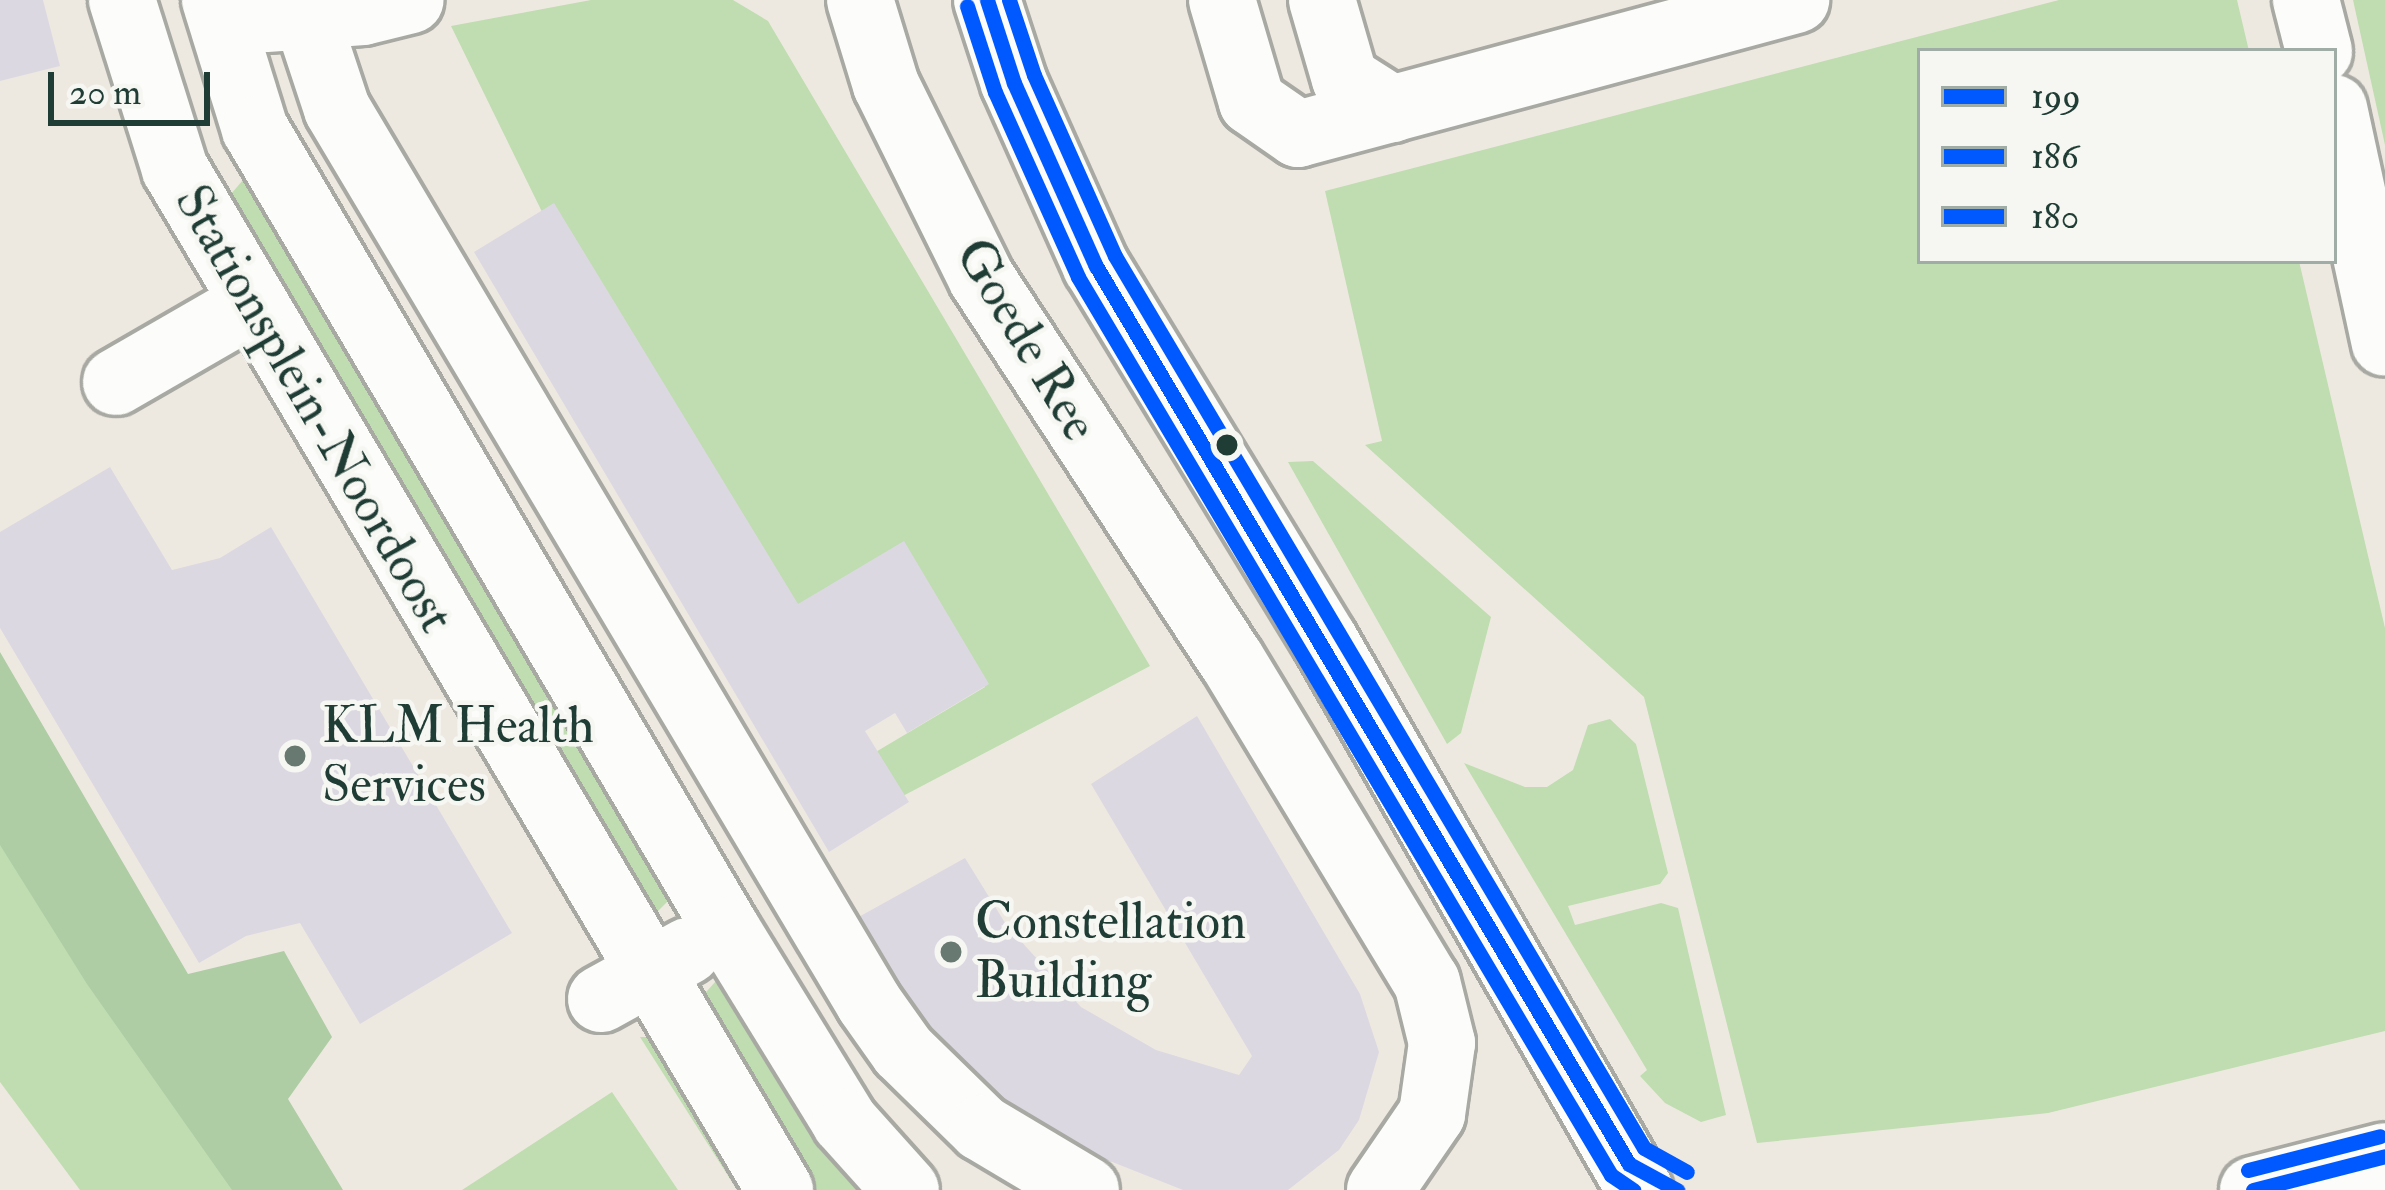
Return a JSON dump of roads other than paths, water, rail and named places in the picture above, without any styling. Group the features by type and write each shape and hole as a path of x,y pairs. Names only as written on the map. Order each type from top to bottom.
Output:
{"street":[{"path":"128,24 303,6 363,12 411,0"},
{"name":"Goede Ree","path":"860,0 886,85 982,279 1336,826 1439,1013 1432,1114 1380,1190"},
{"path":"987,0 1014,82 1096,266 1648,1181"},
{"path":"1222,0 1252,102 1298,134 1796,0"},
{"path":"1322,0 1345,79 1392,109"},
{"path":"2306,0 2318,48"},
{"path":"303,6 337,109 868,1003 928,1078 982,1128 1086,1190"},
{"name":"Stationsplein-Noordoost","path":"218,14 255,129 727,930 845,1122 906,1190"},
{"name":"Stationsplein-Noordoost","path":"128,24 175,169 625,986 780,1190"},
{"path":"2337,122 2385,343"},
{"path":"116,382 253,304"},
{"path":"625,986 801,887"},
{"path":"2253,1190 2385,1156"}],"place":[{"name":"KLM Health Services","path":"295,756"},
{"name":"Constellation Building","path":"951,952"}]}
